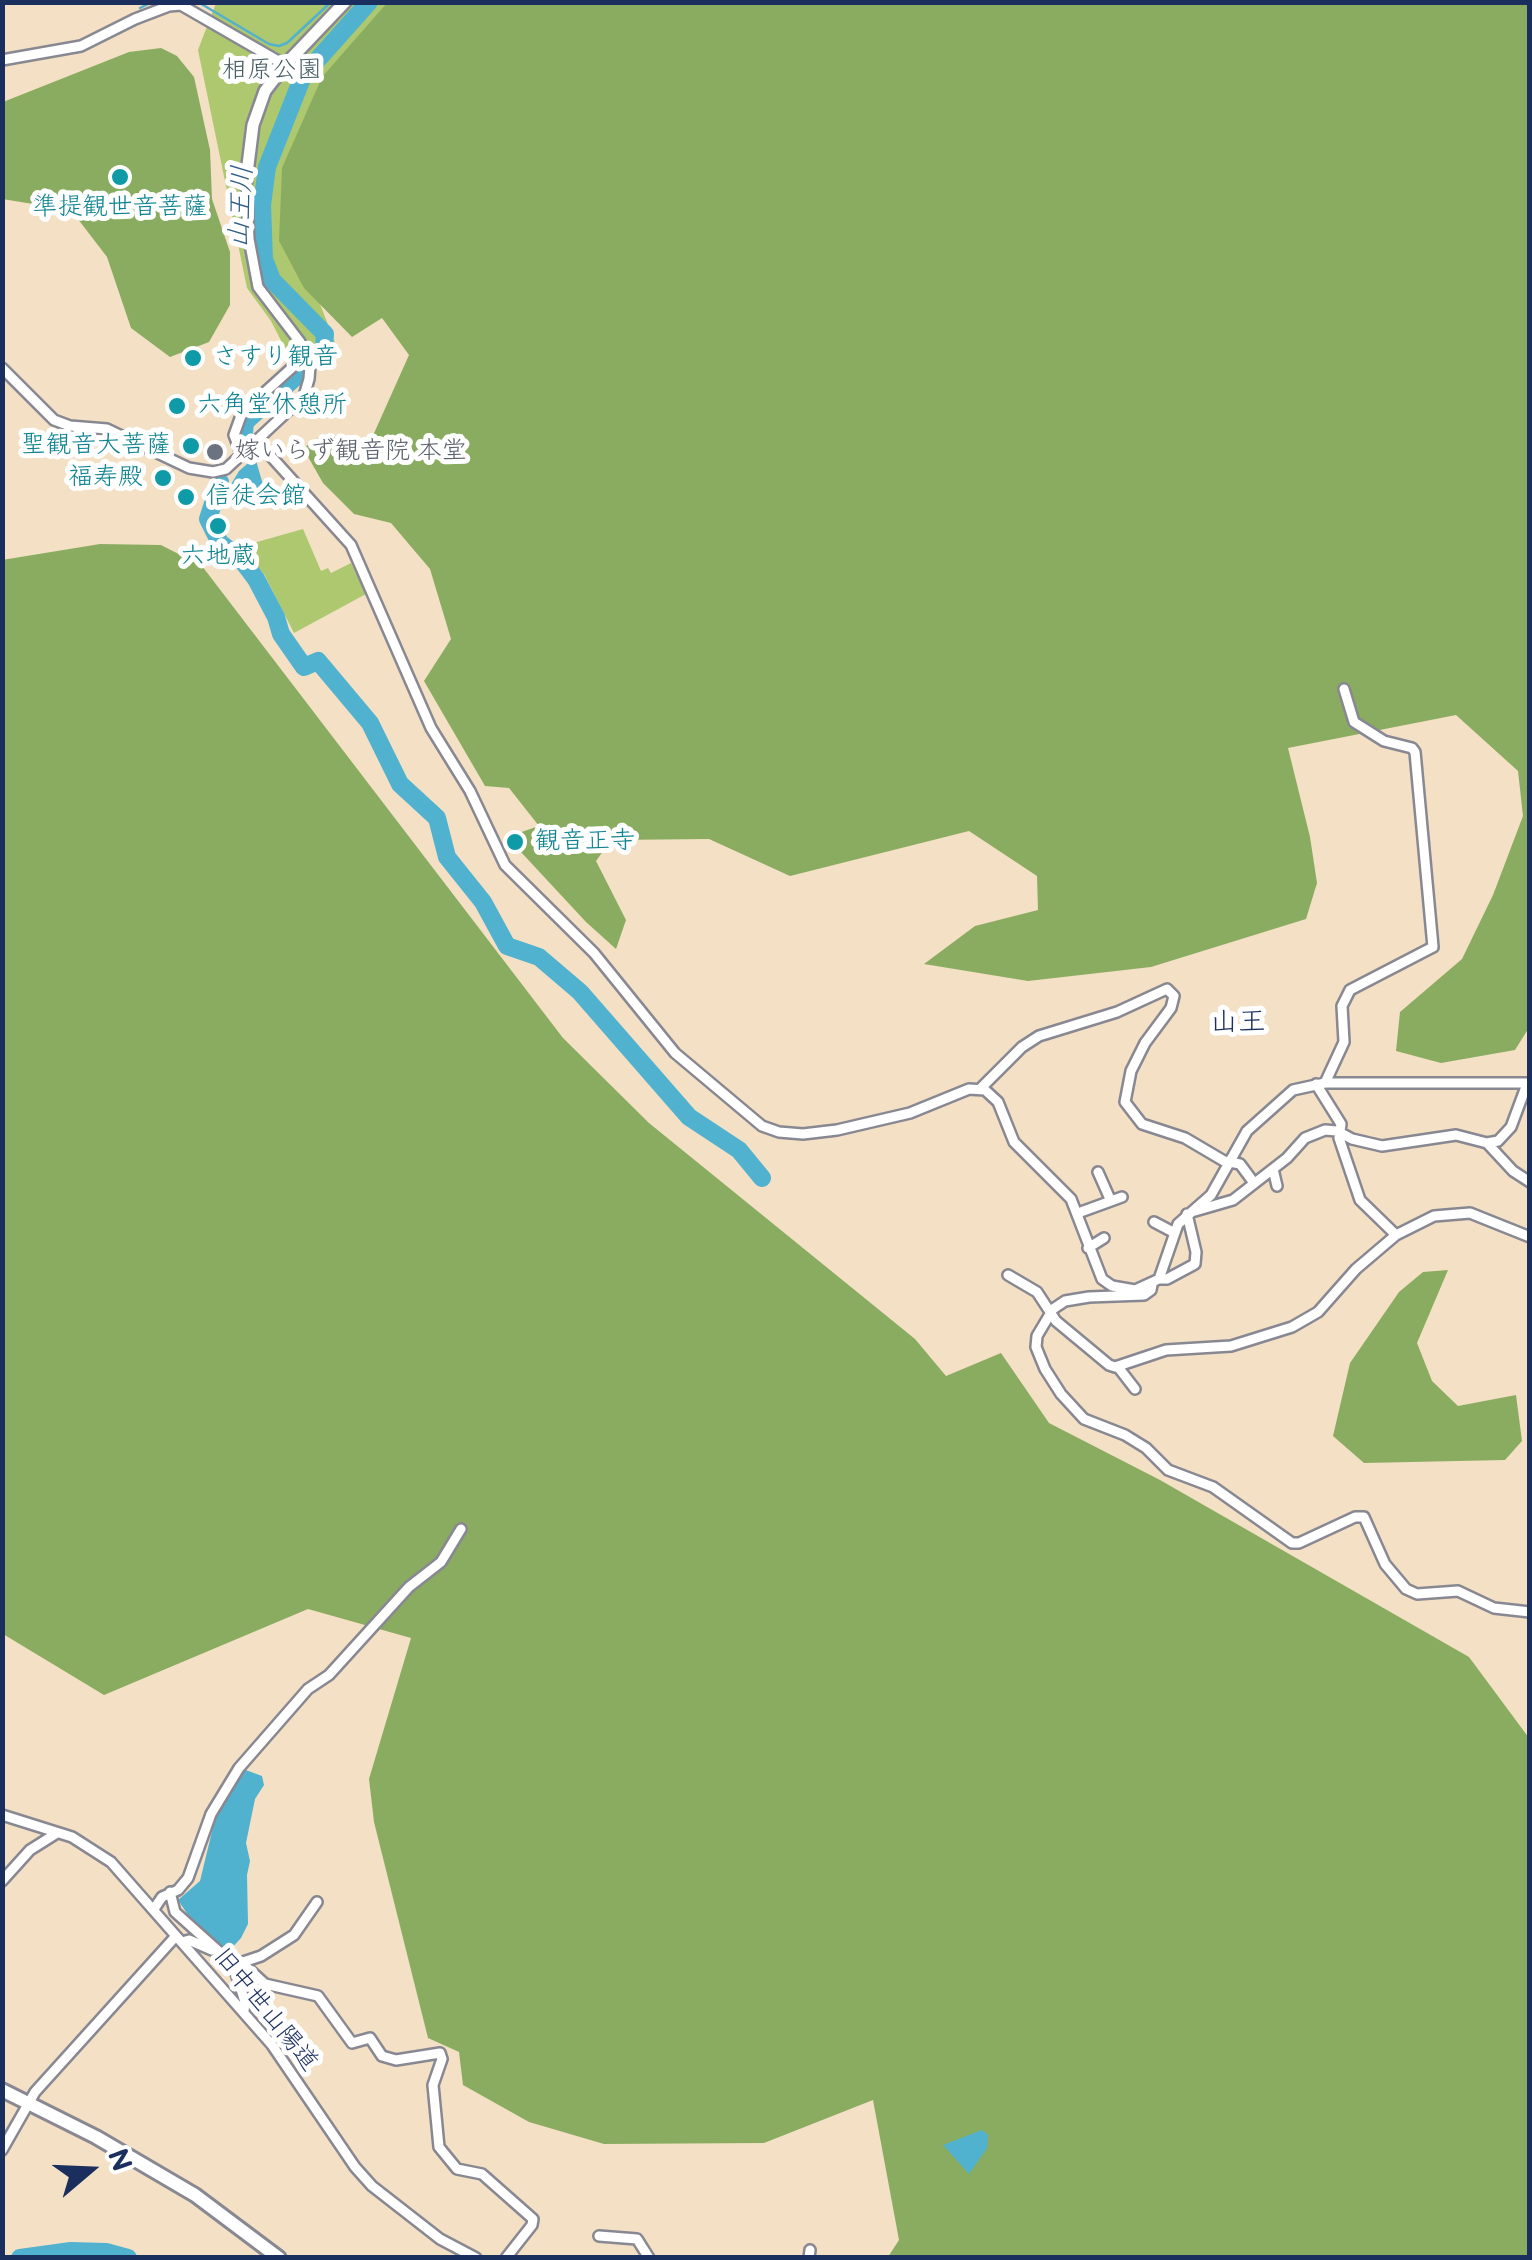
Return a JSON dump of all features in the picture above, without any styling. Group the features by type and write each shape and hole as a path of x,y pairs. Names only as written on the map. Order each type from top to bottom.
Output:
{"main road":[{"path":"2,2090 96,2137 196,2195 278,2258"}],"street":[{"path":"2,368 54,420 70,426 107,429 201,471 226,469 304,396 309,379 306,355 258,287 248,239 248,149 258,107 285,65 345,2"},
{"path":"2,60 80,46 134,19 169,6 182,6 285,65"},
{"path":"242,456 234,435 242,413 306,355"},
{"path":"258,442 351,545 431,728 470,791 516,880 594,953 664,1040 713,1088 762,1126 803,1134 882,1121 981,1088 1038,1036 1117,1012 1167,989 1174,996 1171,1008 1145,1043 1131,1071 1124,1102 1142,1124 1240,1164 1254,1184"},
{"path":"1321,1084 1344,1042 1342,1006 1350,990 1433,947 1415,752 1384,741 1354,722 1344,689"},
{"path":"1190,1212 1233,1200 1305,1138 1325,1130 1382,1146 1456,1136 1487,1143 1506,1135 1528,1083 1321,1084 1293,1090 1247,1131 1211,1195 1190,1212 1173,1232 1166,1267 1152,1290 1144,1295 1076,1298 1060,1304 1038,1336 1039,1358 1061,1394 1084,1419 1125,1435 1146,1448 1168,1470 1214,1487 1292,1543 1355,1517 1364,1518 1385,1564 1406,1589 1417,1594 1458,1591 1494,1608 1530,1612"},
{"path":"1321,1084 1341,1124 1344,1156 1360,1200 1396,1236"},
{"path":"981,1088 998,1102 1014,1142 1071,1200 1102,1279 1112,1286 1135,1290 1194,1264 1190,1212"},
{"path":"1487,1143 1512,1172 1530,1182"},
{"path":"1272,1169 1277,1186"},
{"path":"1098,1172 1110,1199"},
{"path":"1078,1213 1122,1196"},
{"path":"1008,1274 1037,1292 1050,1314 1108,1366 1118,1366 1166,1350 1231,1346 1292,1327 1318,1312 1356,1270 1417,1222 1454,1212 1491,1220 1530,1237"},
{"path":"1154,1222 1173,1232"},
{"path":"1088,1248 1104,1238"},
{"path":"1118,1366 1135,1389"},
{"path":"154,1909 162,1897 178,1890 188,1878 210,1814 238,1768 308,1689 329,1675 408,1588 441,1562 462,1529"},
{"name":"旧中世山陽道","path":"2,1815 72,1837 111,1862 244,2010 292,2070 355,2167 372,2186 440,2239 476,2258"},
{"path":"2,1882 30,1850 57,1833"},
{"path":"170,1892 175,1912 217,1952"},
{"path":"237,1963 262,1956 294,1936 317,1902"},
{"path":"2,2150 27,2103 179,1939 189,1940 237,1963 265,1984 318,1996 352,2043 370,2038 382,2056 396,2060 440,2053 442,2059 433,2085 439,2146 457,2169 482,2174 533,2219 532,2226 506,2258"},
{"path":"237,1963 246,2002 244,2010"},
{"path":"598,2236 637,2239 649,2258"}],"green space":[{"name":"相原公園","path":"216,3 394,3 282,205 337,348 292,362 271,321 247,288 198,50"},
{"path":"387,3 1529,3 1530,1026 1515,1050 1441,1063 1396,1051 1400,1012 1462,959 1493,895 1523,816 1518,771 1456,715 1288,748 1317,883 1306,919 1151,967 1028,981 924,964 975,926 1038,910 1037,876 969,831 790,876 709,839 611,840 596,861 626,920 616,949 586,922 507,837 539,826 509,788 485,786 424,681 451,639 430,569 391,523 354,514 323,483 303,448 325,434 371,440 409,355 382,318 352,337 304,288 279,241 282,168 322,77"},
{"path":"161,48 177,56 194,77 210,150 212,199 230,252 230,305 209,342 170,357 131,328 107,257 71,210 2,199 3,102 129,52"},
{"path":"303,529 321,571 328,568 331,573 351,563 366,594 294,633 264,574 244,551 250,544"},
{"path":"100,544 161,545 202,566 563,1038 649,1123 915,1339 946,1376 1001,1353 1049,1423 1160,1480 1469,1657 1529,1738 1529,2257 888,2257 899,2240 873,2100 764,2143 604,2144 529,2122 463,2085 459,2052 428,2038 374,1822 369,1779 411,1638 308,1609 104,1695 3,1634 2,560"},
{"path":"1448,1270 1417,1343 1432,1381 1458,1406 1516,1395 1522,1441 1505,1460 1364,1463 1333,1436 1350,1363 1399,1292 1423,1272"}],"water":[{"path":"255,457 266,495 225,508 230,486"},
{"path":"243,1769 262,1776 264,1785 255,1799 246,1843 250,1861 248,1924 230,1950 220,1947 194,1924 178,1900 200,1881 215,1819"},
{"path":"982,2130 988,2135 987,2148 969,2174 943,2145"}],"waterway":[{"path":"140,8 152,2"},
{"path":"198,2 269,44 279,46 331,2"},
{"name":"山王川","path":"313,358 324,347 325,334 272,280 264,259 262,205 267,167 303,76 369,2"},
{"name":"山王川","path":"243,445 245,422 299,374"},
{"path":"220,482 208,519 220,543 241,559 256,579 281,634 304,667 318,661 370,723 400,784 437,818 447,857 483,902 507,946 539,957 580,992 689,1117 739,1150 762,1178"},
{"path":"20,2258 71,2251 106,2252 128,2258"}],"place":[{"name":"準提観世音菩薩","path":"120,177"},
{"name":"さすり観音","path":"193,358"},
{"name":"六角堂休憩所","path":"177,406"},
{"name":"聖観音大菩薩","path":"191,446"},
{"name":"嫁いらず観音院 本堂","path":"215,452"},
{"name":"福寿殿","path":"163,478"},
{"name":"信徒会館","path":"186,497"},
{"name":"六地蔵","path":"218,526"},
{"name":"観音正寺","path":"515,842"}],"district":[{"name":"山王","path":"1238,1023"}]}
